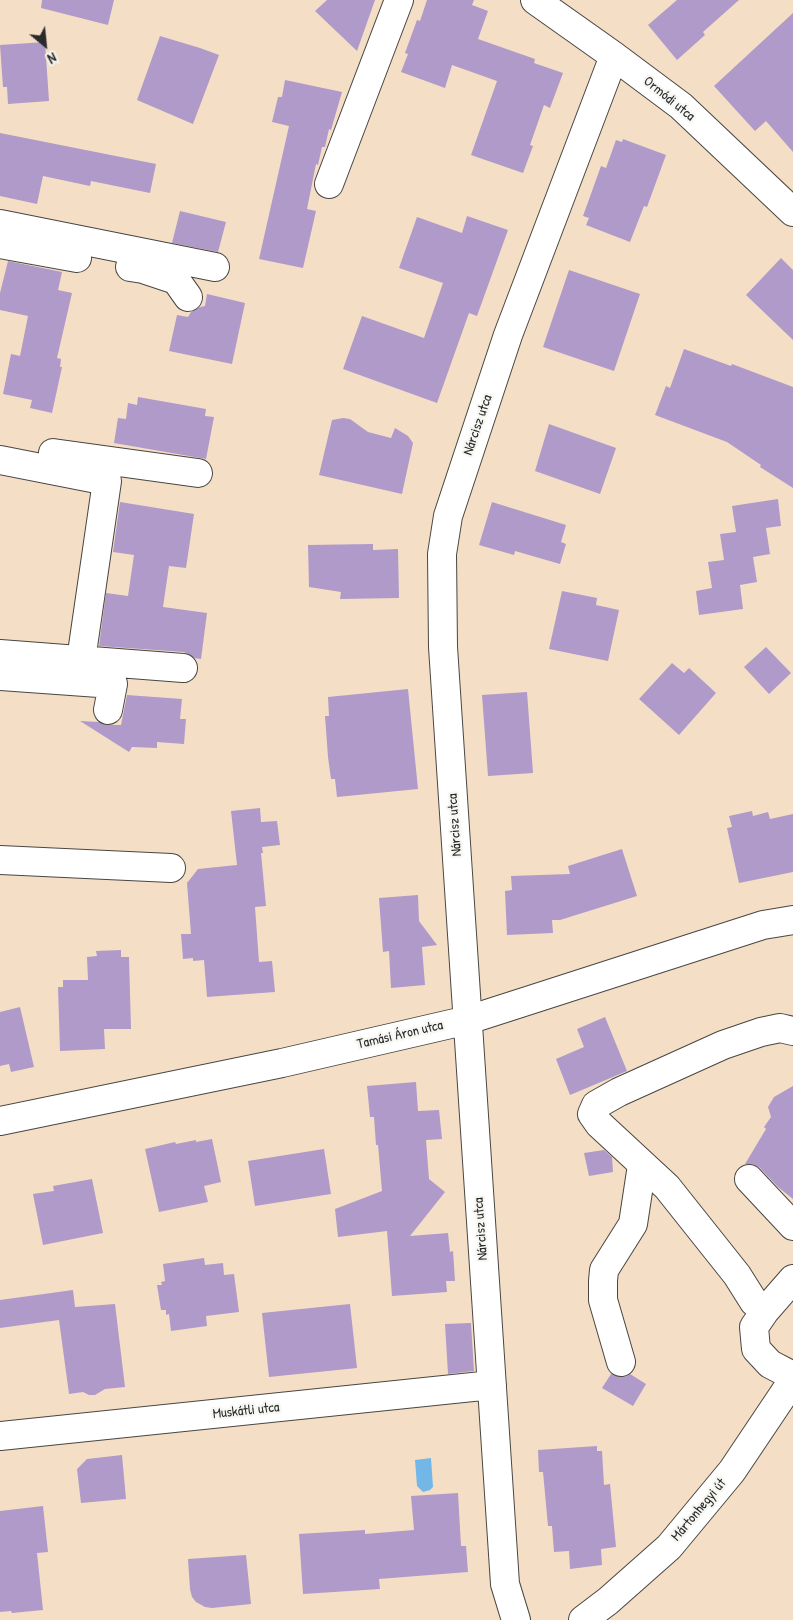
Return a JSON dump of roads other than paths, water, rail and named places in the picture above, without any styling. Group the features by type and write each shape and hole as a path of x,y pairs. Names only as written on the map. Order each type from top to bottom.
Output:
{"street":[{"path":"328,184 400,0"},
{"name":"Ormódi utca","path":"535,0 681,106 793,212"},
{"name":"Nárcisz utca","path":"516,1620 505,1584 443,648 442,554 448,516 508,335 614,56"},
{"path":"0,224 215,267"},
{"path":"0,244 143,269 176,280 188,297"},
{"path":"0,444 198,473"},
{"path":"0,460 107,481 81,660"},
{"path":"0,654 182,668"},
{"path":"0,676 113,684 108,710"},
{"path":"0,860 171,868"},
{"name":"Tamási Áron utca","path":"0,1121 282,1062 468,1020 763,925 793,920"},
{"path":"766,1310 754,1302 738,1275 668,1187 599,1124 592,1114 596,1104 722,1045 780,1028 793,1031"},
{"path":"621,1362 603,1300 604,1270 633,1224 642,1165"},
{"path":"749,1179 793,1226"},
{"path":"793,1279 754,1327 756,1349 770,1364 793,1376"},
{"name":"Mártonhegyi út","path":"583,1620 614,1611 732,1471 793,1380"},
{"name":"Muskátli utca","path":"0,1436 492,1385"}],"water":[{"path":"431,1458 433,1487 423,1492 417,1486 415,1460"}]}
